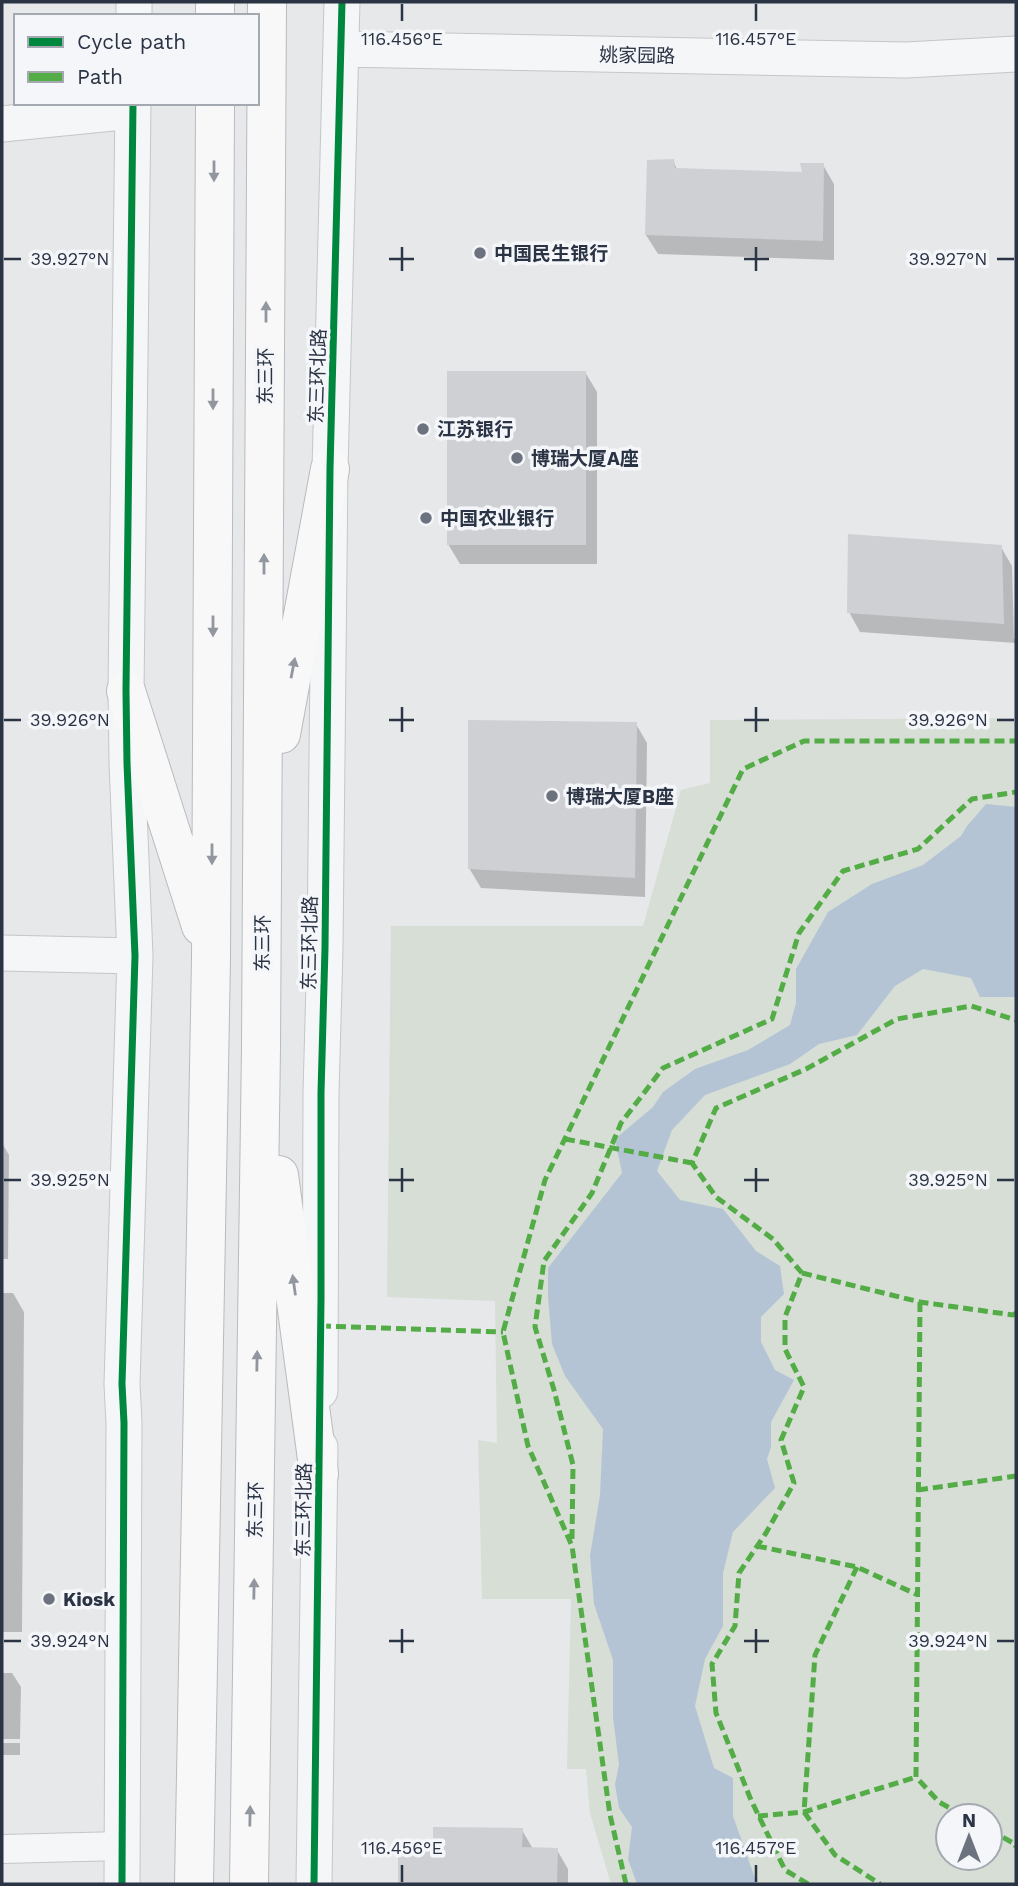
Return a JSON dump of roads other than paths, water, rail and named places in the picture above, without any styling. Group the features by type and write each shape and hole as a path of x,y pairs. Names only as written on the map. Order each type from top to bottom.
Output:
{"highway":[{"name":"东三环","path":"250,1884 263,832 267,2"},
{"path":"194,1884 211,959 215,105"},
{"path":"263,832 330,469"},
{"path":"126,691 211,959"},
{"path":"261,1048 319,1474"}],"street":[{"name":"东三环北路","path":"314,1884 330,469 342,2"},
{"name":"姚家园路","path":"342,49 906,60 1016,54"},
{"path":"2,124 133,107 126,691 135,956 122,1384 121,1884"},
{"path":"2,953 135,956"},
{"path":"2,1849 122,1846"}],"water":[{"path":"986,804 1016,807 1016,997 980,997 971,978 923,969 895,986 857,1035 819,1044 790,1064 705,1095 672,1130 657,1171 680,1200 723,1209 756,1251 780,1266 784,1294 761,1317 761,1342 775,1370 794,1380 771,1422 771,1447 767,1459 775,1488 733,1532 723,1573 723,1626 705,1659 695,1706 714,1768 733,1778 733,1816 757,1884 637,1884 628,1859 632,1827 619,1808 615,1784 619,1765 613,1717 613,1660 594,1604 590,1556 600,1495 603,1429 565,1376 552,1344 548,1268 622,1173 615,1139 653,1107 663,1092 695,1069 748,1050 790,1025 796,1003 796,969 828,912 872,884 923,865 961,836"}],"place":[{"name":"中国民生银行","path":"480,253"},
{"name":"江苏银行","path":"423,429"},
{"name":"博瑞大厦A座","path":"517,458"},
{"name":"中国农业银行","path":"426,518"},
{"name":"博瑞大厦B座","path":"552,796"},
{"name":"Kiosk","path":"49,1599"}]}
